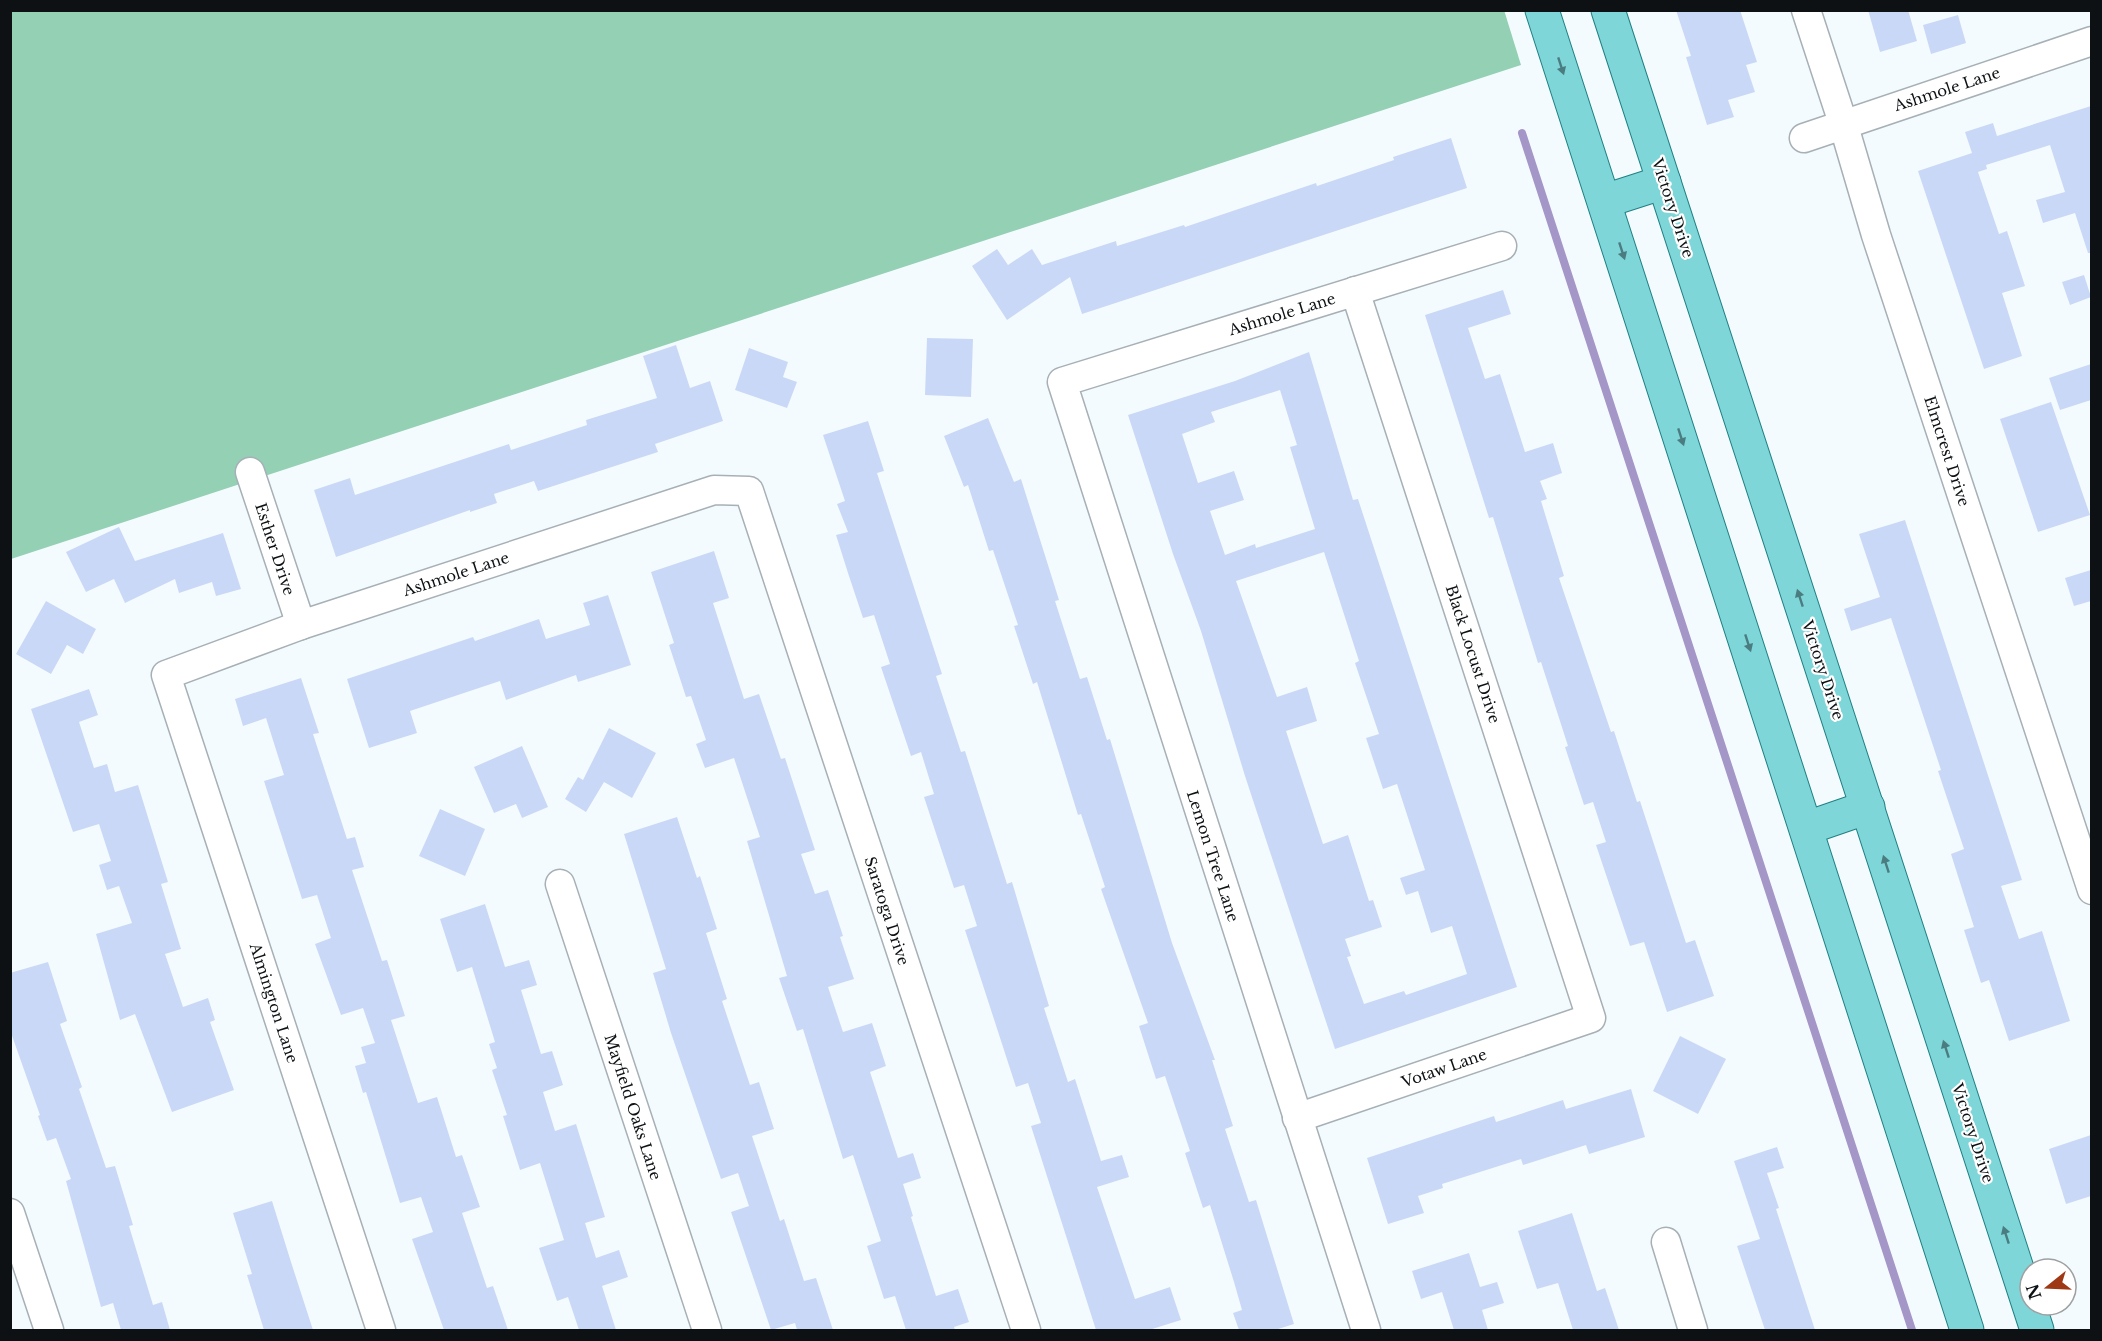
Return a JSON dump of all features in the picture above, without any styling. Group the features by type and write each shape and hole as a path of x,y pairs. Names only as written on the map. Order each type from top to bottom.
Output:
{"main road":[{"path":"1542,10 1808,828 1967,1330"},
{"name":"Victory Drive","path":"1608,10 2037,1330"},
{"path":"1605,201 1664,182"},
{"path":"1808,828 1868,807"}],"street":[{"name":"Elmcrest Drive","path":"1806,10 1843,123 1876,236 2091,890"},
{"name":"Ashmole Lane","path":"1804,138 2091,41"},
{"name":"Ashmole Lane","path":"1062,382 1502,246"},
{"name":"Black Locust Drive","path":"1355,291 1591,1018"},
{"name":"Lemon Tree Lane","path":"1062,382 1366,1330"},
{"name":"Esther Drive","path":"250,472 301,625"},
{"name":"Ashmole Lane","path":"166,675 301,625 714,490 749,491"},
{"name":"Saratoga Drive","path":"749,491 1026,1330"},
{"name":"Almington Lane","path":"166,675 381,1330"},
{"name":"Mayfield Oaks Lane","path":"560,884 707,1330"},
{"name":"Votaw Lane","path":"1297,1118 1591,1018"},
{"path":"10,1213 49,1330"},
{"path":"1666,1242 1693,1330"}],"green space":[{"path":"1504,10 1521,65 11,559 10,11"}],"building":[{"path":"1676,10 1740,10 1757,62 1746,65 1755,92 1728,100 1734,117 1707,125 1686,57 1691,56"},
{"path":"1868,10 1908,10 1917,41 1880,52"},
{"path":"1958,15 1966,43 1931,54 1923,25"},
{"path":"2091,106 2091,253 2088,253 2075,213 2043,223 2036,200 2065,192 2050,145 1986,165 1987,169 1978,172 1999,234 2007,231 2025,286 2002,293 2022,356 1984,369 1918,171 1972,153 1965,132 1993,123 1997,136"},
{"path":"1451,138 1467,188 1082,314 1070,277 1007,320 972,266 997,249 1008,265 1032,249 1042,265 1116,241 1117,246 1184,225 1185,227 1316,183 1317,186"},
{"path":"2084,275 2091,297 2070,305 2062,282"},
{"path":"1503,290 1511,314 1468,328 1485,379 1500,374 1525,452 1553,443 1562,473 1540,481 1547,499 1541,501 1564,576 1559,578 1611,732 1614,731 1637,802 1640,801 1686,943 1695,940 1714,996 1667,1012 1644,942 1630,946 1596,845 1606,842 1593,802 1584,805 1541,662 1538,663 1493,517 1489,518 1425,315"},
{"path":"927,338 973,339 971,397 925,395"},
{"path":"676,345 690,388 710,381 723,421 655,444 658,452 538,491 534,481 494,494 497,503 470,512 470,510 336,557 314,490 350,478 355,495 509,444 511,450 587,425 586,420 657,398 643,356"},
{"path":"749,348 788,362 783,377 797,382 787,408 735,390"},
{"path":"1309,352 1353,500 1358,499 1517,987 1335,1049 1245,776 1201,631 1173,554 1128,415 1235,381","holes":["1280,390 1297,445 1290,447 1315,529 1256,548 1255,544 1225,555 1210,511 1244,500 1234,471 1198,483 1182,434 1215,422 1211,412","1324,552 1359,661 1355,663 1379,734 1366,738 1383,789 1397,784 1425,870 1400,878 1406,895 1418,891 1431,933 1452,926 1467,974 1406,995 1404,991 1364,1004 1347,957 1351,956 1345,939 1382,927 1373,900 1369,901 1348,835 1323,844 1286,731 1317,721 1307,687 1277,697 1236,581"]},
{"path":"2091,364 2091,400 2060,410 2049,378"},
{"path":"2051,402 2090,515 2038,532 2000,419"},
{"path":"988,418 1014,482 1021,479 1059,600 1055,601 1080,679 1087,677 1107,740 1110,739 1172,943 1215,1060 1212,1060 1233,1126 1225,1129 1249,1202 1256,1200 1294,1324 1275,1330 1239,1330 1233,1313 1242,1310 1210,1205 1203,1208 1185,1153 1190,1151 1165,1076 1156,1079 1139,1026 1148,1023 1101,889 1105,887 1081,814 1078,815 1037,682 1033,684 1014,626 1018,625 993,550 989,551 968,485 964,487 944,436"},
{"path":"868,421 884,471 877,473 942,674 936,676 961,752 965,751 1007,884 1012,882 1049,1006 1044,1008 1068,1082 1075,1079 1101,1161 1122,1155 1129,1177 1097,1187 1135,1299 1170,1287 1181,1320 1149,1330 1096,1330 1031,1126 1041,1123 1028,1083 1016,1087 965,930 977,926 964,885 954,888 924,797 934,794 921,752 911,756 881,667 890,664 874,615 863,618 836,535 848,532 837,504 845,501 823,435"},
{"path":"1905,520 2022,880 2001,886 2019,939 2042,931 2070,1021 2009,1041 1989,980 1981,983 1964,930 1974,927 1951,854 1964,849 1938,771 1941,770 1891,618 1851,631 1844,609 1880,597 1859,534"},
{"path":"119,527 135,561 223,533 241,589 216,596 212,582 179,593 175,579 125,603 114,579 86,592 66,552"},
{"path":"714,551 729,598 713,603 744,699 759,694 781,759 785,758 815,850 801,854 815,894 828,890 843,936 840,937 854,979 828,987 843,1032 872,1023 886,1066 870,1072 898,1158 913,1153 921,1178 903,1184 936,1296 958,1289 969,1322 954,1327 955,1330 906,1330 895,1296 884,1299 867,1246 881,1241 853,1155 843,1159 803,1029 797,1031 779,978 787,976 747,841 760,837 734,758 705,768 696,744 706,740 691,696 686,697 669,645 674,643 651,572"},
{"path":"2091,570 2091,601 2074,606 2065,578"},
{"path":"608,595 631,665 578,682 576,675 506,700 500,681 410,711 417,733 369,748 347,679 473,637 475,641 539,619 546,639 590,625 583,603"},
{"path":"46,601 96,629 83,654 67,645 51,674 16,654"},
{"path":"301,678 319,733 313,734 347,839 355,837 364,867 352,870 382,961 387,960 405,1016 391,1020 418,1103 437,1097 456,1157 462,1155 480,1207 462,1213 487,1288 493,1286 508,1330 444,1330 412,1239 433,1232 421,1197 400,1203 366,1092 363,1093 355,1066 366,1063 361,1047 375,1043 363,1008 341,1015 315,944 331,938 317,895 302,899 264,781 284,775 266,718 243,726 235,699"},
{"path":"89,689 98,715 79,722 94,768 107,764 115,792 138,785 168,882 161,884 181,949 165,954 183,1007 208,998 215,1020 210,1022 234,1090 172,1112 135,1014 120,1020 96,934 132,923 119,886 107,890 99,865 111,861 99,824 73,832 31,709"},
{"path":"609,728 656,753 632,798 604,782 586,812 565,799 578,777 583,780"},
{"path":"522,746 548,807 522,818 516,804 494,813 474,767"},
{"path":"440,809 485,829 465,876 419,856"},
{"path":"677,817 697,878 700,876 717,929 706,933 727,999 722,1001 750,1085 759,1082 774,1129 752,1136 780,1221 784,1219 804,1281 816,1278 833,1330 797,1330 795,1323 771,1330 731,1212 749,1206 738,1173 721,1179 671,1033 653,973 666,969 624,834"},
{"path":"485,904 505,967 529,960 537,985 521,990 541,1054 552,1051 563,1085 543,1092 555,1131 576,1124 605,1217 585,1223 596,1258 619,1250 628,1277 602,1286 616,1330 579,1330 568,1297 557,1301 539,1248 564,1240 540,1163 520,1170 503,1116 507,1115 492,1070 497,1068 489,1044 495,1042 472,967 457,972 440,919"},
{"path":"48,962 67,1021 60,1024 82,1087 79,1089 106,1168 115,1166 133,1225 129,1226 153,1305 162,1302 170,1330 121,1330 113,1303 101,1307 66,1181 71,1179 56,1138 47,1141 10,1030 10,973"},
{"path":"1680,1036 1726,1059 1698,1114 1653,1091"},
{"path":"1631,1089 1645,1137 1589,1154 1586,1145 1523,1165 1521,1159 1442,1184 1443,1188 1418,1196 1424,1213 1388,1224 1367,1158 1494,1116 1496,1122 1563,1100 1566,1109"},
{"path":"2091,1135 2091,1196 2066,1204 2049,1149"},
{"path":"1777,1147 1784,1168 1767,1173 1779,1208 1776,1209 1815,1330 1765,1330 1737,1246 1760,1239 1734,1161"},
{"path":"272,1201 313,1330 264,1330 247,1275 252,1274 233,1213"},
{"path":"1572,1213 1597,1291 1605,1288 1619,1330 1573,1330 1558,1283 1537,1289 1518,1231"},
{"path":"1469,1253 1480,1287 1497,1282 1504,1303 1482,1310 1488,1330 1454,1330 1442,1292 1421,1299 1412,1271"}],"waterway":[{"path":"1522,133 1912,1330"}]}
